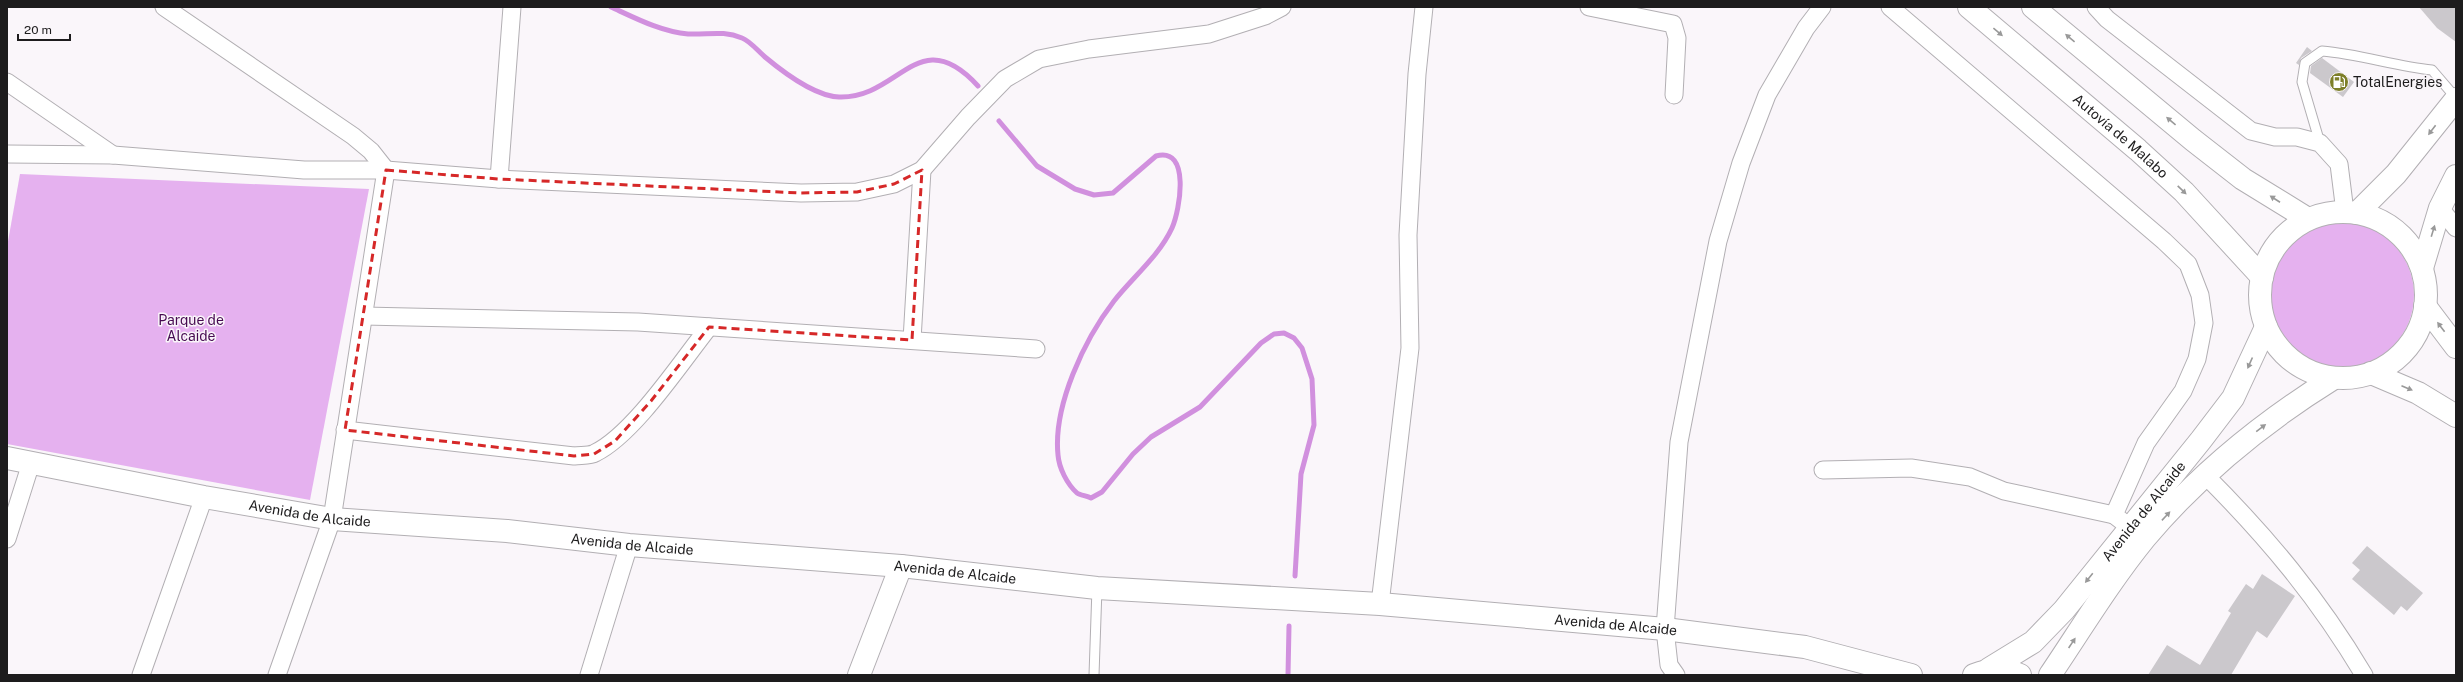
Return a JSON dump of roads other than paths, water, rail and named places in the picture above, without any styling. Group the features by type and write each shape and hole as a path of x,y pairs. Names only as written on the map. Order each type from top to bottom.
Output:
{"main road":[{"name":"Autovía de Malabo","path":"1969,7 2138,150 2179,187 2262,277"},
{"path":"2032,7 2243,179 2308,219"},
{"path":"2351,212 2396,174 2456,99"},
{"path":"2422,268 2440,208 2456,176"},
{"path":"2332,212 2351,212 2370,216 2392,228 2410,246 2422,268 2426,294 2425,306 2418,331 2403,352 2383,367 2371,373 2359,376 2334,378 2309,371 2298,365 2279,348 2266,327 2260,302 2262,277 2268,259 2278,243 2297,226 2308,219 2332,212"},
{"path":"2425,306 2456,348"},
{"name":"Avenida de Alcaide","path":"1982,672 2033,642 2064,610 2233,398 2266,327"},
{"path":"2371,373 2418,393 2456,416"},
{"name":"Avenida de Alcaide","path":"2050,675 2102,597 2130,527 2205,475 2281,413 2334,378"},
{"name":"Avenida de Alcaide","path":"7,458 204,497 332,519 507,531 629,545 901,566 1097,588 1380,604 1665,629 1805,647 1911,675"},
{"path":"860,675 901,566"},
{"path":"1982,672 2008,670 2020,675"}],"street":[{"path":"164,7 353,136 371,151 386,170 332,519 277,675"},
{"path":"499,179 512,7"},
{"path":"7,154 113,155 296,170 386,170 499,179 793,193 857,192 894,184 922,170 968,117 1005,79 1039,59 1089,49 1209,34 1266,16 1282,7"},
{"path":"1380,604 1410,348 1408,235 1417,74 1424,7"},
{"path":"1589,7 1673,24 1677,38 1674,95"},
{"path":"1676,675 1669,665 1665,629 1679,442 1718,241 1741,163 1767,95 1806,28 1822,7"},
{"path":"1823,470 1911,468 1970,477 2004,491 2130,527 2146,443 2183,392 2197,359 2204,323 2200,295 2188,264 2140,220 1890,7"},
{"path":"2096,7 2107,19 2251,131 2275,137 2297,137 2320,144 2339,164 2351,212"},
{"path":"7,82 113,155"},
{"path":"912,340 922,170"},
{"path":"2440,208 2456,228"},
{"path":"364,316 638,322 912,340 1036,350"},
{"path":"345,430 574,456 594,454 616,441 651,401 709,327"},
{"path":"7,538 31,463"},
{"path":"2205,475 2252,522 2294,571 2364,675"},
{"path":"141,675 204,497"},
{"path":"589,675 629,545"}],"lane":[{"path":"2320,144 2302,82 2305,63 2322,50 2342,52 2406,67 2432,70 2456,99"},
{"path":"1094,675 1097,588"}],"waterway":[{"path":"611,7 649,24 678,33 728,34 742,38 748,41 765,57 790,76 810,88 830,96 839,97 860,94 878,87 909,68 924,61 940,61 957,68 978,86"},
{"path":"999,121 1037,166 1075,189 1094,195 1113,193 1156,156 1167,155 1174,160 1179,170 1180,195 1178,208 1172,228 1167,238 1153,257 1114,301 1092,335 1073,374 1060,416 1058,436 1059,460 1067,480 1077,493 1091,498 1102,492 1133,454 1151,437 1200,407 1261,343 1274,334 1284,333 1294,338 1302,348 1312,379 1314,425 1301,474 1295,576"},
{"path":"1288,675 1289,626"}],"place":[{"name":"TotalEnergies","path":"2339,82"}],"park label":[{"name":"Parque de Alcaide","path":"191,328"}]}
